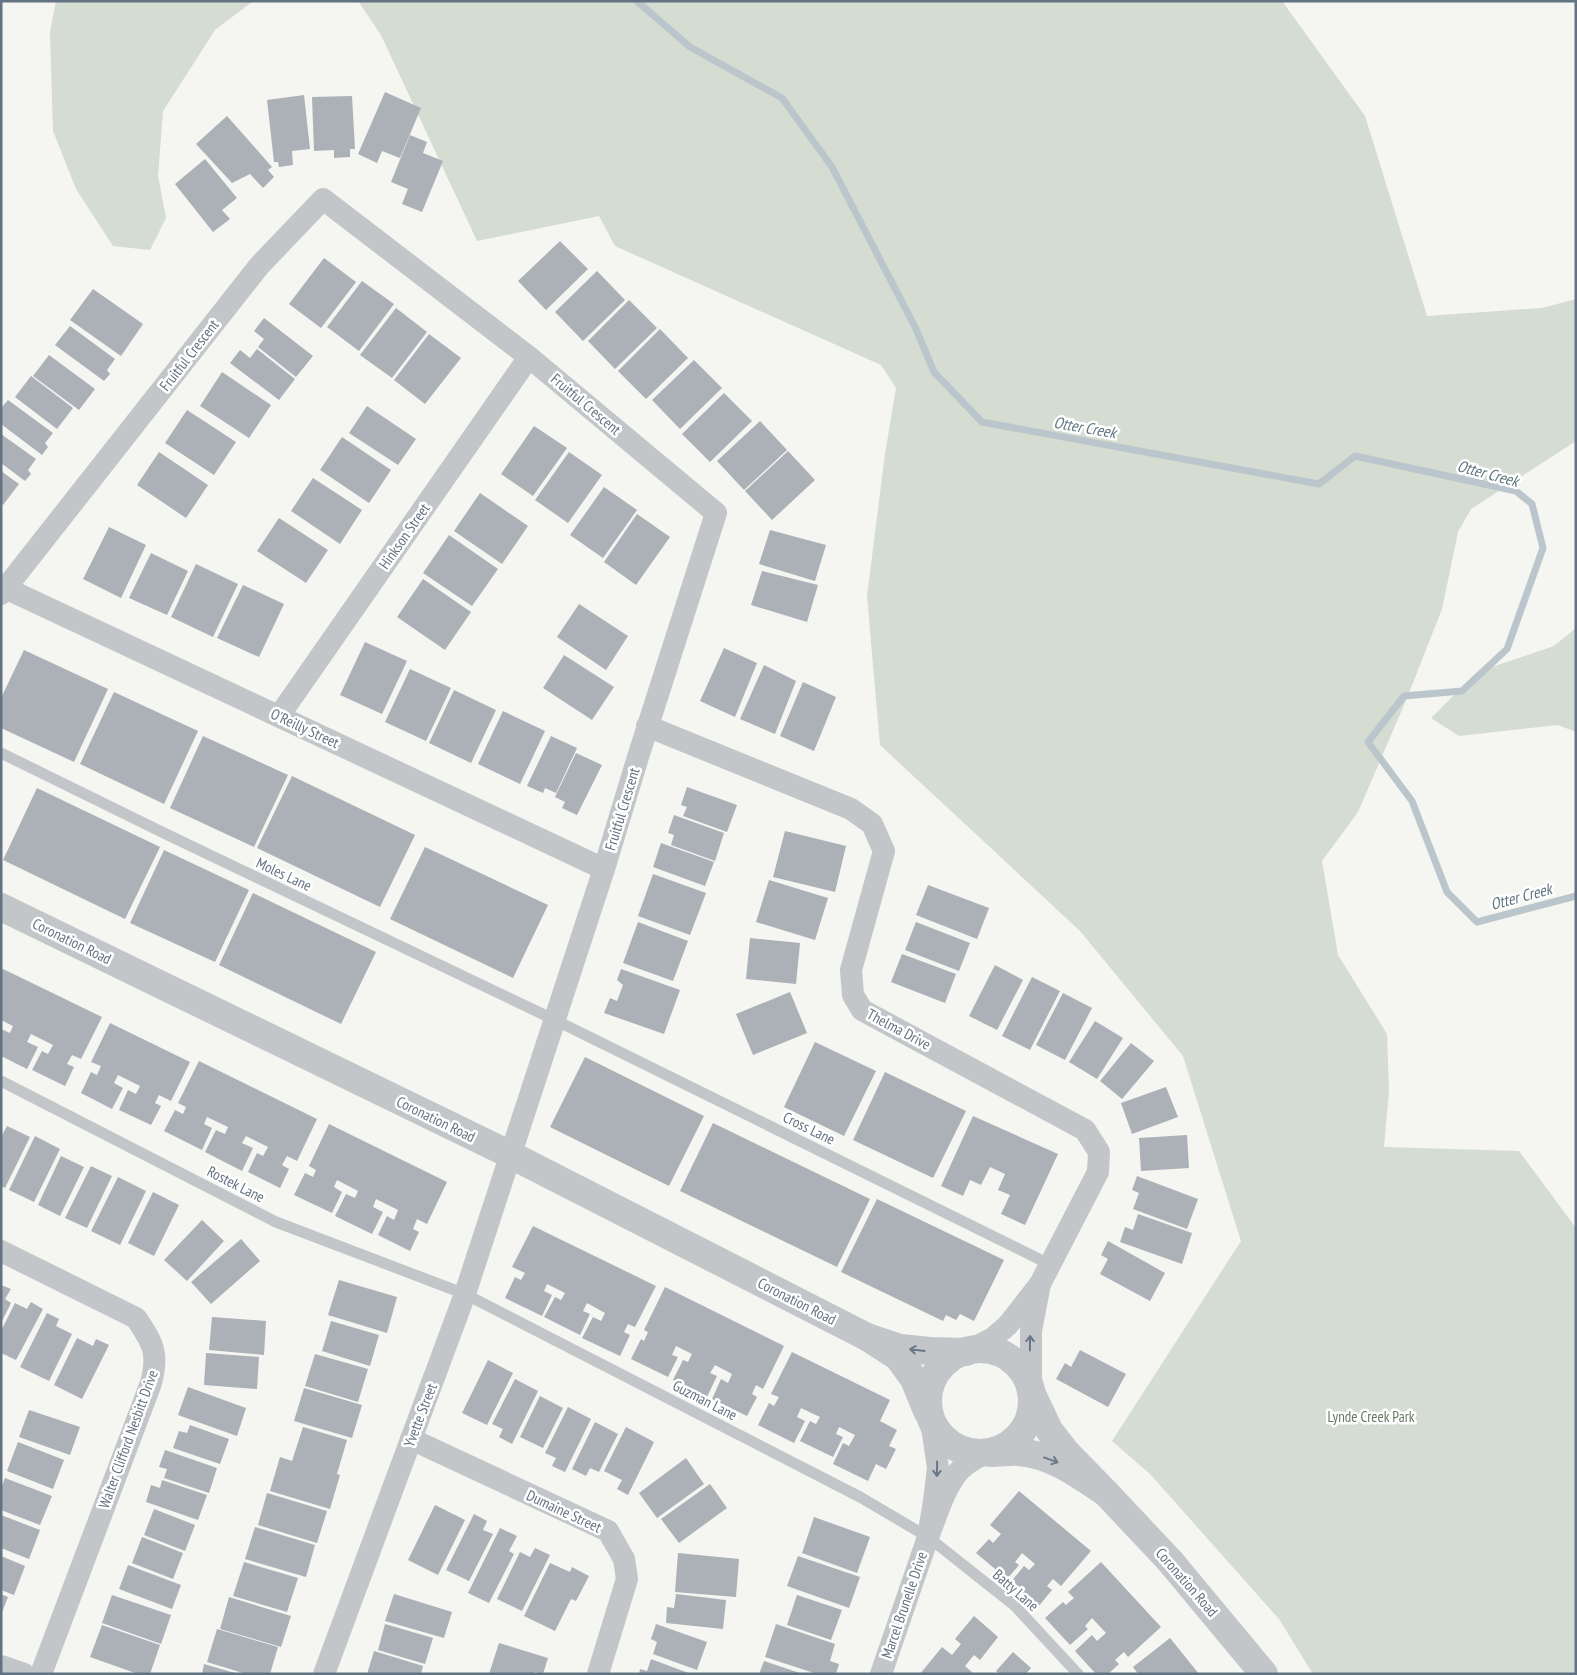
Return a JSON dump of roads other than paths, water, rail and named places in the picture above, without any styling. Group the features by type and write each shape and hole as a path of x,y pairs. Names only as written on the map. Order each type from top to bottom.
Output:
{"street":[{"name":"Fruitful Crescent","path":"2,589 259,266 324,199 529,357 716,513 604,869 511,1155"},
{"name":"Hinkson Street","path":"279,716 529,357"},
{"name":"O'Reilly Street","path":"2,589 279,716 604,869"},
{"name":"Thelma Drive","path":"648,726 850,809 872,824 884,851 851,970 853,995 862,1010 1085,1130 1099,1152 1098,1172 1044,1274 1008,1324 993,1338 966,1352"},
{"name":"Coronation Road","path":"1,907 511,1155 867,1337 898,1358 904,1365 914,1379 931,1420"},
{"name":"Yvette Street","path":"324,1674 465,1294 511,1155"},
{"name":"Walter Clifford Nesbitt Drive","path":"1,1251 136,1318 147,1334 153,1348 156,1365 151,1383 41,1674"},
{"name":"Thelma Drive","path":"1031,1392 1031,1331 1044,1274"},
{"name":"Coronation Road","path":"867,1337 900,1348 966,1352"},
{"path":"983,1350 1000,1353 1014,1362 1025,1376 1031,1392 1032,1409 1026,1425 1016,1439 1002,1448 986,1453 969,1452 953,1446 940,1435 931,1420 928,1404 930,1386 937,1371 950,1359 966,1352 983,1350"},
{"name":"Coronation Road","path":"1031,1392 1049,1430 1066,1452 1170,1561 1264,1674"},
{"name":"Marcel Brunelle Drive","path":"928,1537 938,1468 931,1420"},
{"name":"Dumaine Street","path":"411,1439 608,1531 624,1558 627,1579 598,1674"},
{"name":"Coronation Road","path":"986,1453 1019,1452 1040,1456 1062,1464 1106,1493"},
{"name":"Marcel Brunelle Drive","path":"881,1674 928,1537 950,1484 971,1461 986,1453"},
{"path":"1,1666 24,1674"}],"lane":[{"name":"Moles Lane","path":"1,753 555,1020"},
{"name":"Cross Lane","path":"555,1020 1044,1274"},
{"name":"Rostek Lane","path":"1,1082 276,1222 465,1294"},
{"name":"Guzman Lane","path":"465,1294 860,1497 928,1537"},
{"name":"Batty Lane","path":"928,1537 1015,1606 1078,1674"}],"waterway":[{"name":"Otter Creek","path":"637,1 690,47 782,98 832,167 916,329 934,372 982,422 1319,484 1355,456 1516,491 1532,504 1543,548 1507,649 1462,691 1404,696 1368,742 1412,801 1447,892 1477,922 1576,896"}],"park label":[{"name":"Lynde Creek Park","path":"1371,1416"}]}
